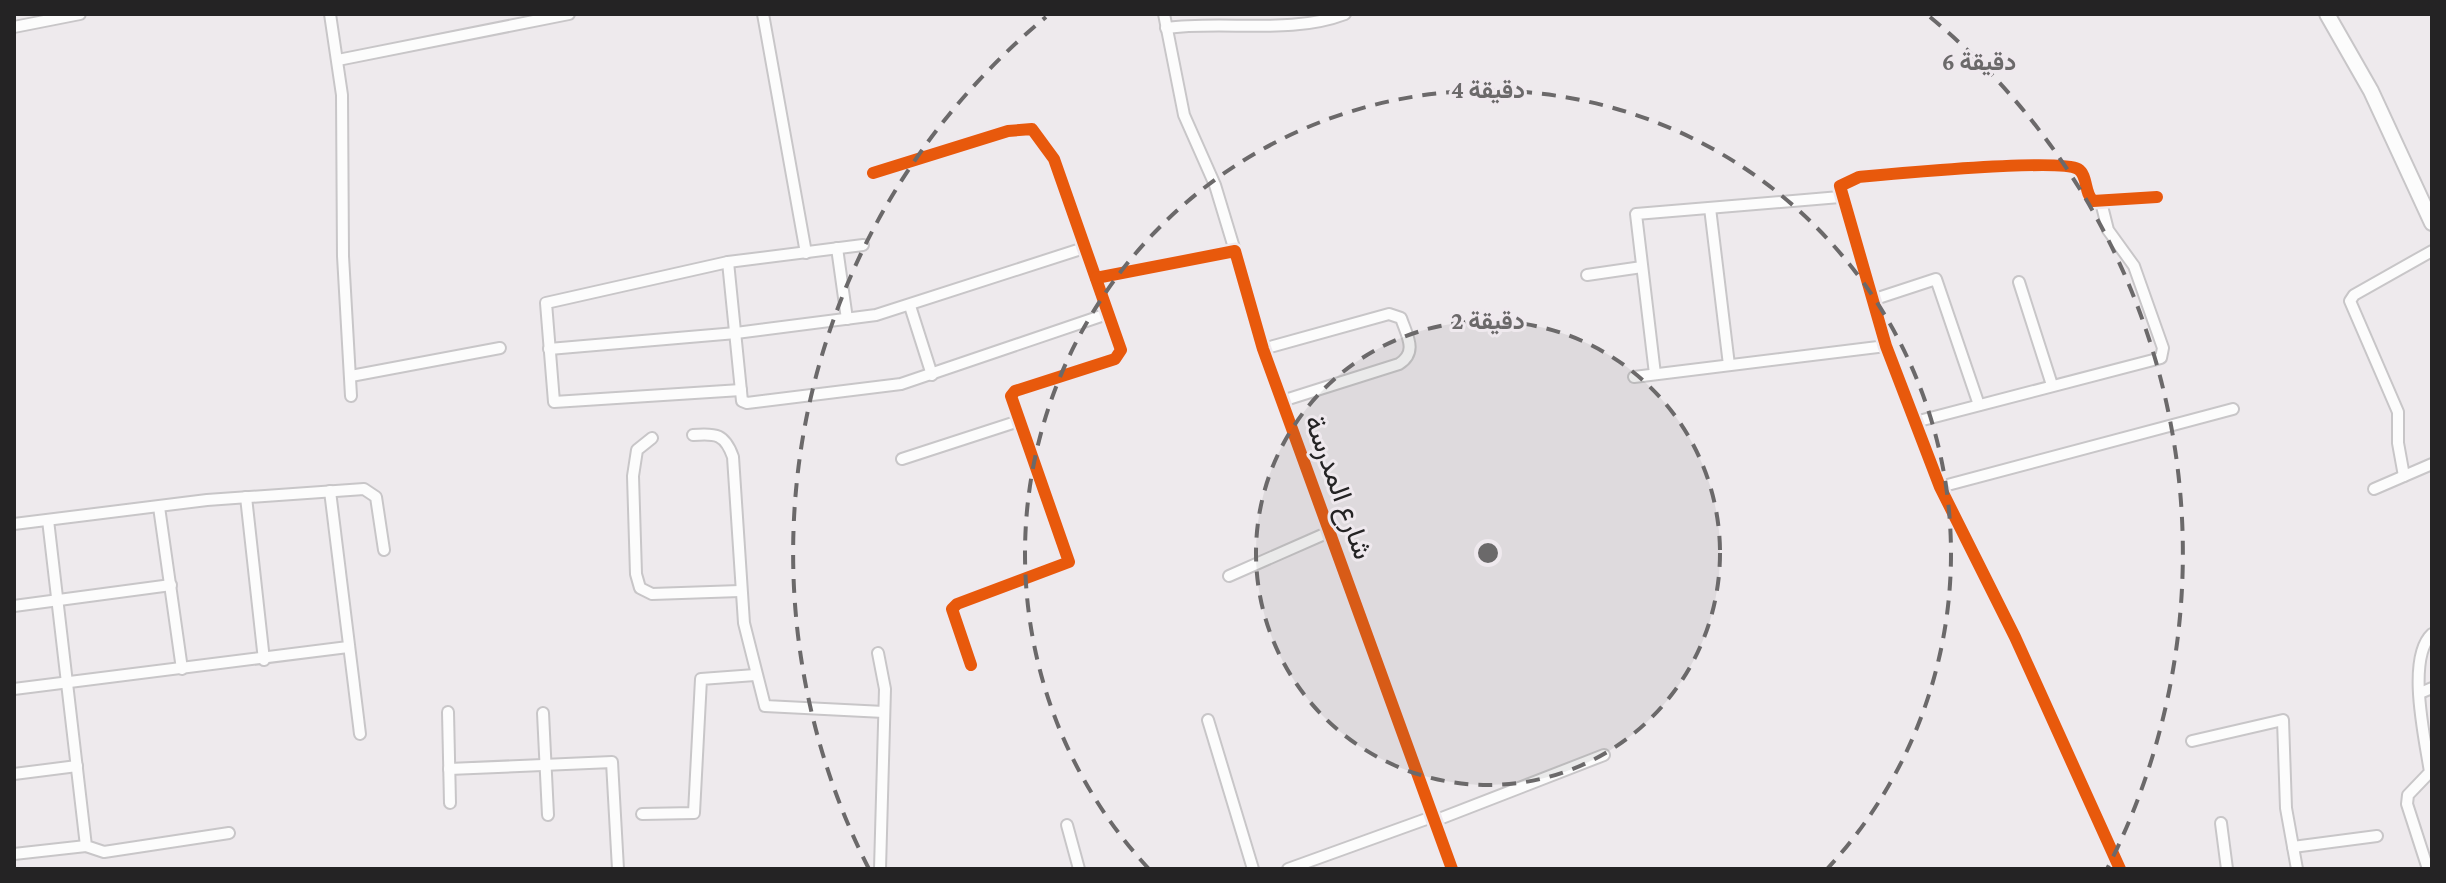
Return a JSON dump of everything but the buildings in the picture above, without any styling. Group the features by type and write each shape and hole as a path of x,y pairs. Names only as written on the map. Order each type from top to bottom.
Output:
{"street":[{"path":"14,27 80,14"},
{"path":"330,14 342,95 343,256 351,396"},
{"path":"338,60 521,19 569,14"},
{"path":"763,14 806,253"},
{"name":"شارع المدرسة","path":"1164,14 1184,115 1215,185 1263,349 1452,869"},
{"path":"1166,28 1204,23 1324,22 1345,14"},
{"path":"2327,14 2371,91 2432,223"},
{"path":"873,173 1008,131 1032,129 1054,159 1120,355 1015,391 1012,403 1069,562 957,604 952,609 971,665"},
{"path":"2120,869 2015,637 1940,487 1886,346 1840,197 1842,183 1859,177 2044,165 2076,167 2082,172 2088,197 2101,202 2157,197"},
{"path":"1655,374 1636,214 1840,197"},
{"path":"1915,422 2161,358 2164,354 2134,266 2108,230 2101,202"},
{"path":"1710,208 1729,365"},
{"path":"741,390 560,404 552,397 545,309 551,300 728,262 863,245"},
{"path":"837,248 847,319"},
{"path":"549,349 736,333 847,319 910,306 1084,248"},
{"path":"1096,278 1235,251"},
{"path":"2404,476 2398,443 2398,412 2350,301 2354,295 2432,251"},
{"path":"728,262 742,401 754,403 876,389 932,375 1107,314"},
{"path":"1587,275 1642,267"},
{"path":"1872,300 1936,279 1979,405"},
{"path":"2019,282 2052,385"},
{"path":"910,306 932,375"},
{"path":"1263,349 1389,314 1401,318 1411,350 1409,358 1399,364 1282,401"},
{"path":"1634,377 1886,346"},
{"path":"351,376 500,348"},
{"path":"1940,487 2233,409"},
{"path":"902,459 1019,421"},
{"path":"693,435 716,433 725,439 733,457 740,591 762,700 772,709 884,712"},
{"path":"652,438 637,450 633,476 636,574 640,588 652,594 740,591"},
{"path":"2374,489 2432,464"},
{"path":"330,491 360,734"},
{"path":"14,524 246,497 330,491 372,492 376,497 384,550"},
{"path":"246,497 264,660"},
{"path":"159,507 182,669"},
{"path":"48,520 86,846"},
{"path":"1229,576 1329,532"},
{"path":"14,606 171,585"},
{"path":"2428,869 2407,804 2408,795 2431,772 2420,693 2420,659 2432,634"},
{"path":"14,689 264,660 348,647"},
{"path":"878,653 884,712 880,869"},
{"path":"642,814 694,813 701,679 755,675"},
{"path":"2420,693 2432,688"},
{"path":"448,712 450,803"},
{"path":"543,713 548,815"},
{"path":"1208,720 1253,869"},
{"path":"2192,741 2283,720 2286,808 2297,869"},
{"path":"1288,869 1604,755"},
{"path":"449,769 612,762 618,869"},
{"path":"14,774 77,766"},
{"path":"2221,823 2227,869"},
{"path":"1067,825 1079,869"},
{"path":"14,854 86,846 104,852 229,833"},
{"path":"2293,847 2377,836"}],"cycle path":[{"path":"873,173 1008,131 1032,129 1054,159 1121,350 1115,359 1015,391 1011,396 1069,562 957,604 952,609 971,665"},
{"path":"2120,869 2015,637 1940,487 1886,346 1840,186 1859,177 2040,165 2078,169 2093,201 2157,197"},
{"path":"1096,278 1235,251 1263,349 1452,869"}]}
